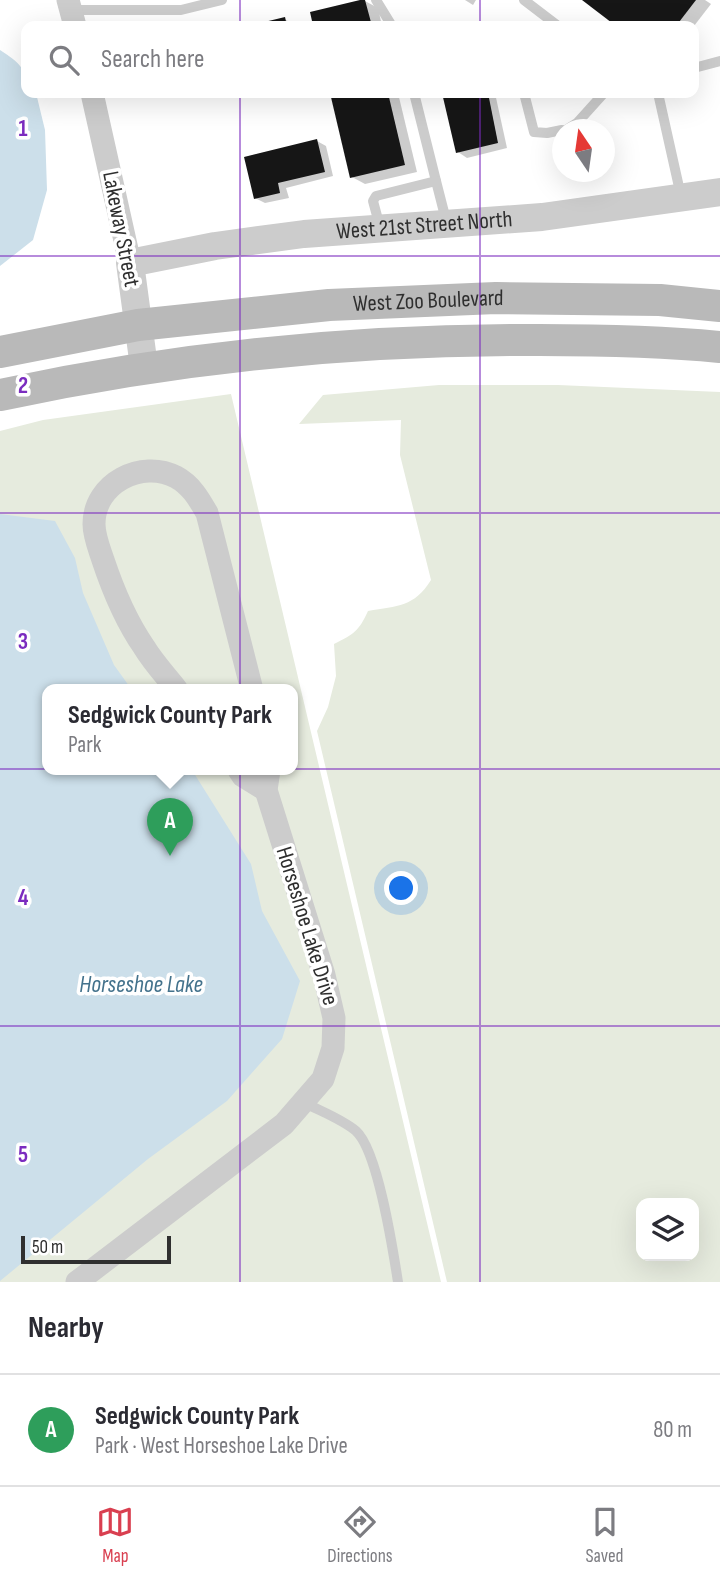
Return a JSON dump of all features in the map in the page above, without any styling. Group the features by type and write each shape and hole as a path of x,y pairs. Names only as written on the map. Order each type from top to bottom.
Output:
{"main road":[{"name":"West Zoo Boulevard","path":"138,325 329,305 496,298 660,300 720,306"},
{"path":"0,352 138,325"},
{"name":"West Zoo Boulevard","path":"144,367 329,347 485,340 618,340 720,347"},
{"path":"0,395 144,367"}],"street":[{"name":"Lakeway Street","path":"94,98 130,263 144,367"},
{"name":"West 21st Street North","path":"130,263 304,234 447,226 542,217 720,192"},
{"path":"172,684 143,647 112,587 96,539 94,523 97,506 106,490 116,481 133,473 151,471 178,478 192,489 207,513 250,684"},
{"path":"242,775 267,780"},
{"name":"Horseshoe Lake Drive","path":"77,1282 284,1124 323,1079 333,1048 334,1018 267,780"}],"lane":[{"path":"71,12 181,10 222,0"},
{"path":"376,0 389,21"},
{"path":"524,0 551,21"},
{"path":"699,67 720,61"},
{"path":"415,98 447,226"},
{"path":"525,98 534,132 552,132"},
{"path":"580,119 599,98"},
{"path":"659,98 682,198"},
{"path":"381,229 373,201 376,196 436,181"},
{"path":"303,1102 355,1130 363,1139 377,1182 398,1282"}],"shaded area":[{"path":"439,385 558,385 720,392 720,1282 447,1282 317,731 328,707 336,676 334,644 355,631 368,611 404,604 418,596 431,580 400,455 401,420 299,424 323,395"},
{"path":"231,394 441,1282 0,1282 0,431 43,420"}],"water":[{"path":"0,50 21,67 21,98 37,98 45,130 47,190 33,240 0,266"},
{"name":"Horseshoe Lake","path":"0,514 55,521 75,558 83,593 114,665 128,684 42,684 42,775 195,775 251,864 262,911 300,981 282,1039 227,1101 148,1159 0,1281"}],"building":[{"path":"365,0 371,21 312,21 310,12"},
{"path":"582,0 696,0 680,21 609,21"},
{"path":"285,17 286,21 268,21"},
{"path":"331,98 389,98 405,165 350,178"},
{"path":"443,98 489,98 498,143 456,153"},
{"path":"317,139 325,172 278,183 280,193 254,199 244,157"}],"place":[{"name":"Sedgwick County Park","path":"170,856"}]}
